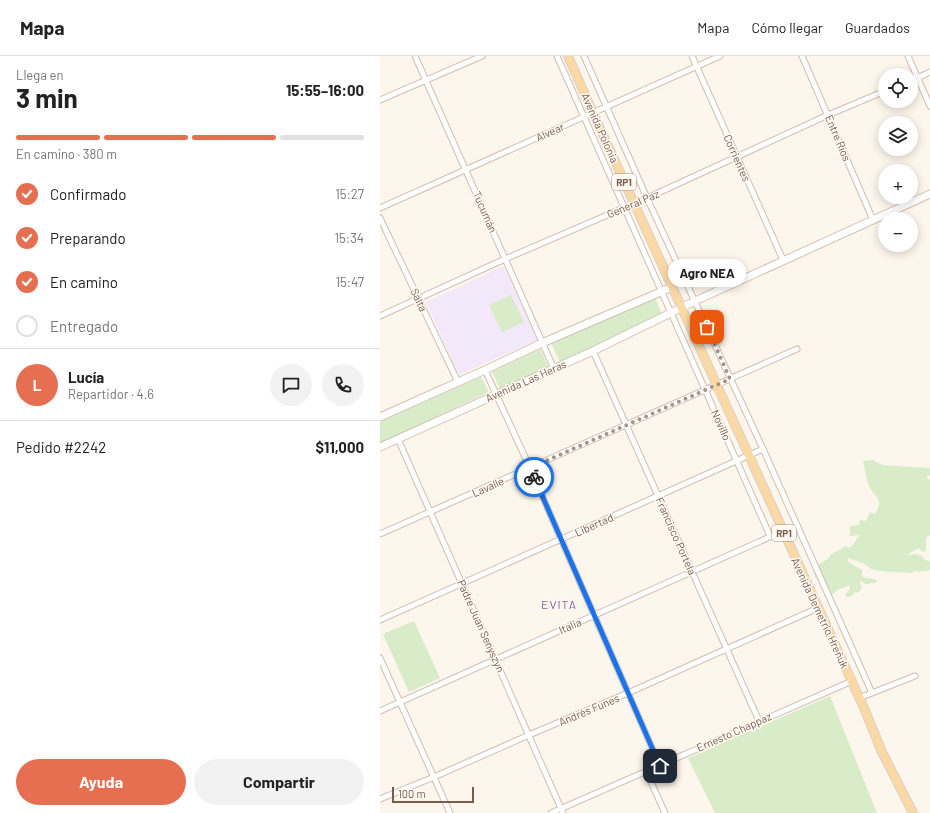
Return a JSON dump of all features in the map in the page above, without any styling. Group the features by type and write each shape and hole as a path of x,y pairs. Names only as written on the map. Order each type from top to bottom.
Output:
{"main road":[{"name":"Avenida Polonia","path":"568,56 682,308"},
{"name":"Avenida Las Heras","path":"380,447 554,369 783,260 930,194"},
{"path":"380,417 542,343 672,287"},
{"name":"Avenida Demetrio Hreñuk","path":"682,308 852,681 882,752 911,812"}],"street":[{"name":"Tucumán","path":"415,56 554,369"},
{"path":"380,100 482,56"},
{"name":"Avenida Polonia","path":"557,56 623,208 671,313"},
{"path":"584,56 646,198 763,449 872,693"},
{"name":"Corrientes","path":"692,56 783,260"},
{"name":"Alvear","path":"380,208 720,56"},
{"name":"Entre Ríos","path":"802,56 873,220"},
{"path":"908,56 913,68"},
{"path":"930,72 918,78 930,106"},
{"name":"General Paz","path":"380,316 878,94"},
{"name":"Salta","path":"380,218 458,382"},
{"name":"Novillo","path":"671,313 770,536"},
{"name":"Lavalle","path":"380,534 797,349"},
{"name":"Francisco Portela","path":"593,351 727,648 758,721"},
{"path":"485,370 530,468 660,766"},
{"name":"Padre Juan Senyszyn","path":"398,439 562,811"},
{"name":"Libertad","path":"380,620 763,449"},
{"name":"Italia","path":"380,711 783,531"},
{"name":"Andrés Funes","path":"380,798 434,777 628,693 818,608"},
{"path":"380,658 450,813"},
{"path":"859,698 915,676"},
{"name":"Ernesto Chappaz","path":"551,813 562,811 646,771 852,681"},
{"path":"646,771 665,813"}],"shaded area":[{"path":"504,266 537,340 459,375 426,302"}],"green space":[{"path":"511,295 524,322 502,332 489,305"},
{"path":"655,297 662,315 560,362 551,343"},
{"path":"540,349 548,366 500,389 492,372"},
{"path":"481,377 489,392 380,443 380,421"},
{"path":"873,460 882,465 930,468 930,475 926,477 930,480 930,535 926,538 926,551 922,552 919,548 907,555 916,554 922,556 925,560 930,561 930,570 918,572 916,570 911,573 879,571 871,569 863,563 848,558 848,562 862,570 862,576 878,581 875,583 865,584 861,581 860,583 862,587 859,592 854,593 852,596 847,597 845,594 849,591 850,585 837,590 831,596 822,580 815,578 813,567 828,559 830,555 846,546 849,548 851,547 860,535 850,536 850,526 859,525 860,520 866,521 870,512 875,514 878,508 879,500 869,486 863,461"},
{"path":"414,621 440,678 409,692 383,634"},
{"path":"830,696 877,813 715,813 688,758"}],"way so far":[{"path":"534,477 530,468 730,379 707,327"}],"place":[{"name":"Agro NEA","path":"707,327"}],"district":[{"name":"EVITA","path":"559,605"}],"route":[{"path":"534,477 660,766"}]}
